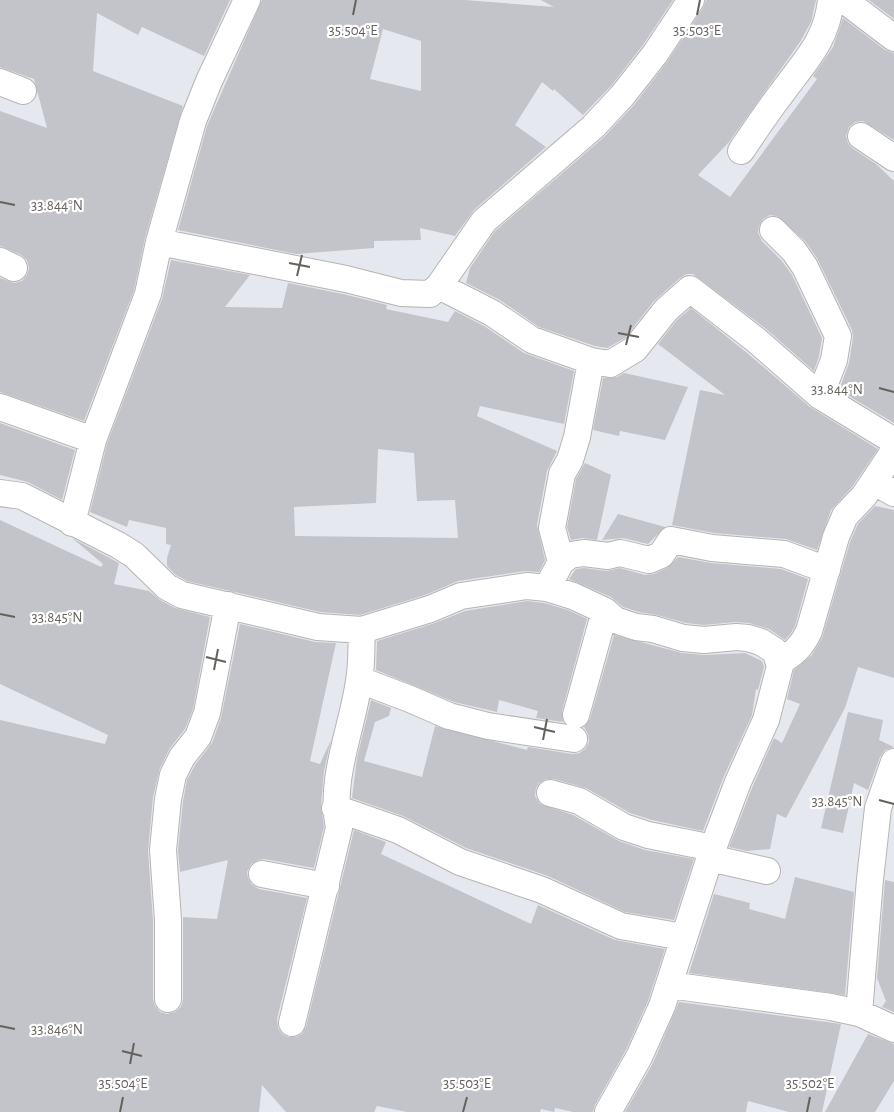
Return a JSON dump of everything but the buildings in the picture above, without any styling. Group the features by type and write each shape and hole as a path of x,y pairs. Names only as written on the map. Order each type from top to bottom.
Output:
{"street":[{"path":"72,523 93,440 148,294 159,242 193,121 247,0"},
{"path":"159,242 346,279 401,293 430,294 439,286 484,220 593,127 622,96 655,54 691,0"},
{"path":"741,151 766,113 815,49 828,20 831,0"},
{"path":"844,0 894,38"},
{"path":"861,136 894,158"},
{"path":"773,230 794,251 805,267 838,336 834,360 820,396"},
{"path":"439,286 492,313 532,340 591,361 610,364 635,349 675,300 690,289 728,321 756,340 820,396 894,441"},
{"path":"561,562 552,528 562,474 570,460 577,437 591,361"},
{"path":"0,407 93,440"},
{"path":"779,662 789,657 804,642 836,537 845,516 864,496 884,488 894,451"},
{"path":"0,493 22,496 118,545 134,555 167,587 182,595 318,627 362,630 430,609 461,596 527,586 547,588 573,596 605,611 615,620 683,638 704,640 736,637 761,642 775,651 779,662 776,688 766,720 738,782 711,853 669,985 639,1057 608,1112"},
{"path":"547,588 561,562 570,555 620,554 650,560 661,555 671,540 712,548 784,554 827,570"},
{"path":"168,999 168,920 163,850 168,799 173,775 182,756 198,737 207,713 228,605"},
{"path":"360,680 449,716 488,726 575,727 605,611"},
{"path":"292,1023 339,828 335,807 340,771 360,680 362,630"},
{"path":"859,1013 878,808 894,762"},
{"path":"550,793 579,801 624,827 767,871"},
{"path":"335,807 398,830 460,862 542,890 621,926 683,938"},
{"path":"262,874 326,886"},
{"path":"669,985 831,1007 859,1013 894,1029"}]}
